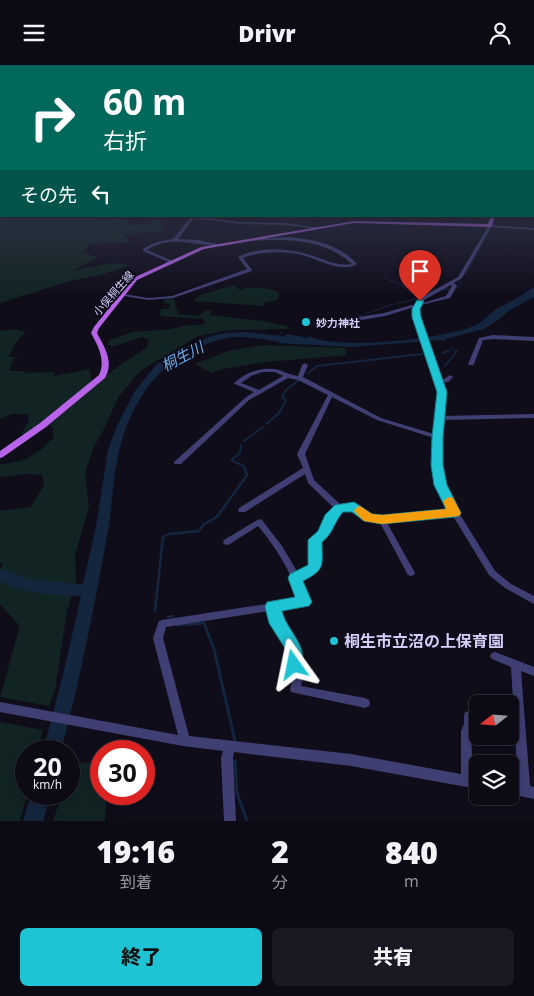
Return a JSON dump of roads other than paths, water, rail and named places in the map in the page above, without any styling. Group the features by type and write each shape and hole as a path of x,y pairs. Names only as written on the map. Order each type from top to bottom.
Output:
{"main road":[{"name":"小俣桐生線","path":"0,455 43,425 104,374 106,368 103,351 94,333 102,319 124,295 135,279 203,248 338,225"},
{"name":"小俣桐生線","path":"473,225 490,226"}],"street":[{"path":"175,240 186,225"},
{"path":"300,225 318,228"},
{"path":"321,325 414,309 422,299 462,275 490,226 534,229"},
{"path":"124,295 148,299 173,297 250,270 240,257 256,253 296,253 346,266 355,263 328,246 306,239 245,240"},
{"path":"171,262 143,250 153,245 175,240 216,245"},
{"path":"423,304 448,297 454,288 454,285 451,283"},
{"path":"414,309 443,398 437,437 437,465 441,485 455,513 492,573 508,586 534,600"},
{"path":"471,364 481,339 493,337 534,339"},
{"path":"300,378 305,365"},
{"path":"259,392 237,383 249,373 270,370 300,378 379,419 437,437"},
{"path":"178,462 248,399 289,376"},
{"path":"439,381 447,381 450,377"},
{"path":"331,394 301,454 311,481 339,508"},
{"path":"439,418 534,416"},
{"path":"242,510 307,469"},
{"path":"295,578 313,569 315,566 315,540 323,534 330,519 339,508 354,507 369,518 382,520 455,513"},
{"path":"382,520 411,573"},
{"path":"183,741 183,734 158,638 162,624 304,602 295,578 268,531 259,522 227,542"},
{"path":"273,607 277,623 294,648 295,689 365,703"},
{"path":"495,656 534,672"},
{"path":"516,665 529,792"},
{"path":"0,707 183,741 351,760 469,781"},
{"path":"469,724 466,731 469,756"},
{"path":"229,747 227,758 230,821"}],"water":[{"path":"534,287 534,297 510,310 484,329 445,339 447,341 351,347 278,343 287,334 307,338 309,336 343,343 366,343 415,339 459,331 477,325 495,310"}],"waterway":[{"path":"466,273 490,229"},
{"path":"430,264 436,272 437,279"},
{"path":"384,278 400,284 416,296"},
{"path":"431,289 436,281"},
{"path":"458,287 461,282"},
{"path":"397,304 414,299 431,289"},
{"path":"431,289 436,290"},
{"path":"440,290 450,289"},
{"path":"365,314 393,304"},
{"path":"321,323 362,315"},
{"path":"305,326 318,323"},
{"name":"桐生川","path":"275,339 282,332"},
{"name":"桐生川","path":"89,590 104,516 111,462 117,438 133,402 155,371 183,352 208,340 225,335 245,334 297,341"},
{"path":"448,351 453,348"},
{"path":"453,348 456,352"},
{"path":"443,353 448,351"},
{"path":"445,366 457,351"},
{"path":"307,374 317,366 422,354"},
{"path":"266,424 279,413 286,400 282,398 286,390 299,380"},
{"path":"244,441 263,427"},
{"path":"241,445 240,453 231,460 244,466 245,470"},
{"path":"155,611 163,537 169,534 199,531 204,524 217,517 247,475 245,469"},
{"path":"0,574 32,586 89,590"},
{"name":"桐生川","path":"55,740 89,590"},
{"path":"168,617 173,616"},
{"path":"177,625 204,623 214,649 235,741"},
{"path":"235,761 237,793 247,821"},
{"name":"桐生川","path":"33,821 38,805"}],"place":[{"name":"妙力神社","path":"306,322"},
{"name":"桐生市立沼の上保育園","path":"334,641"}]}
